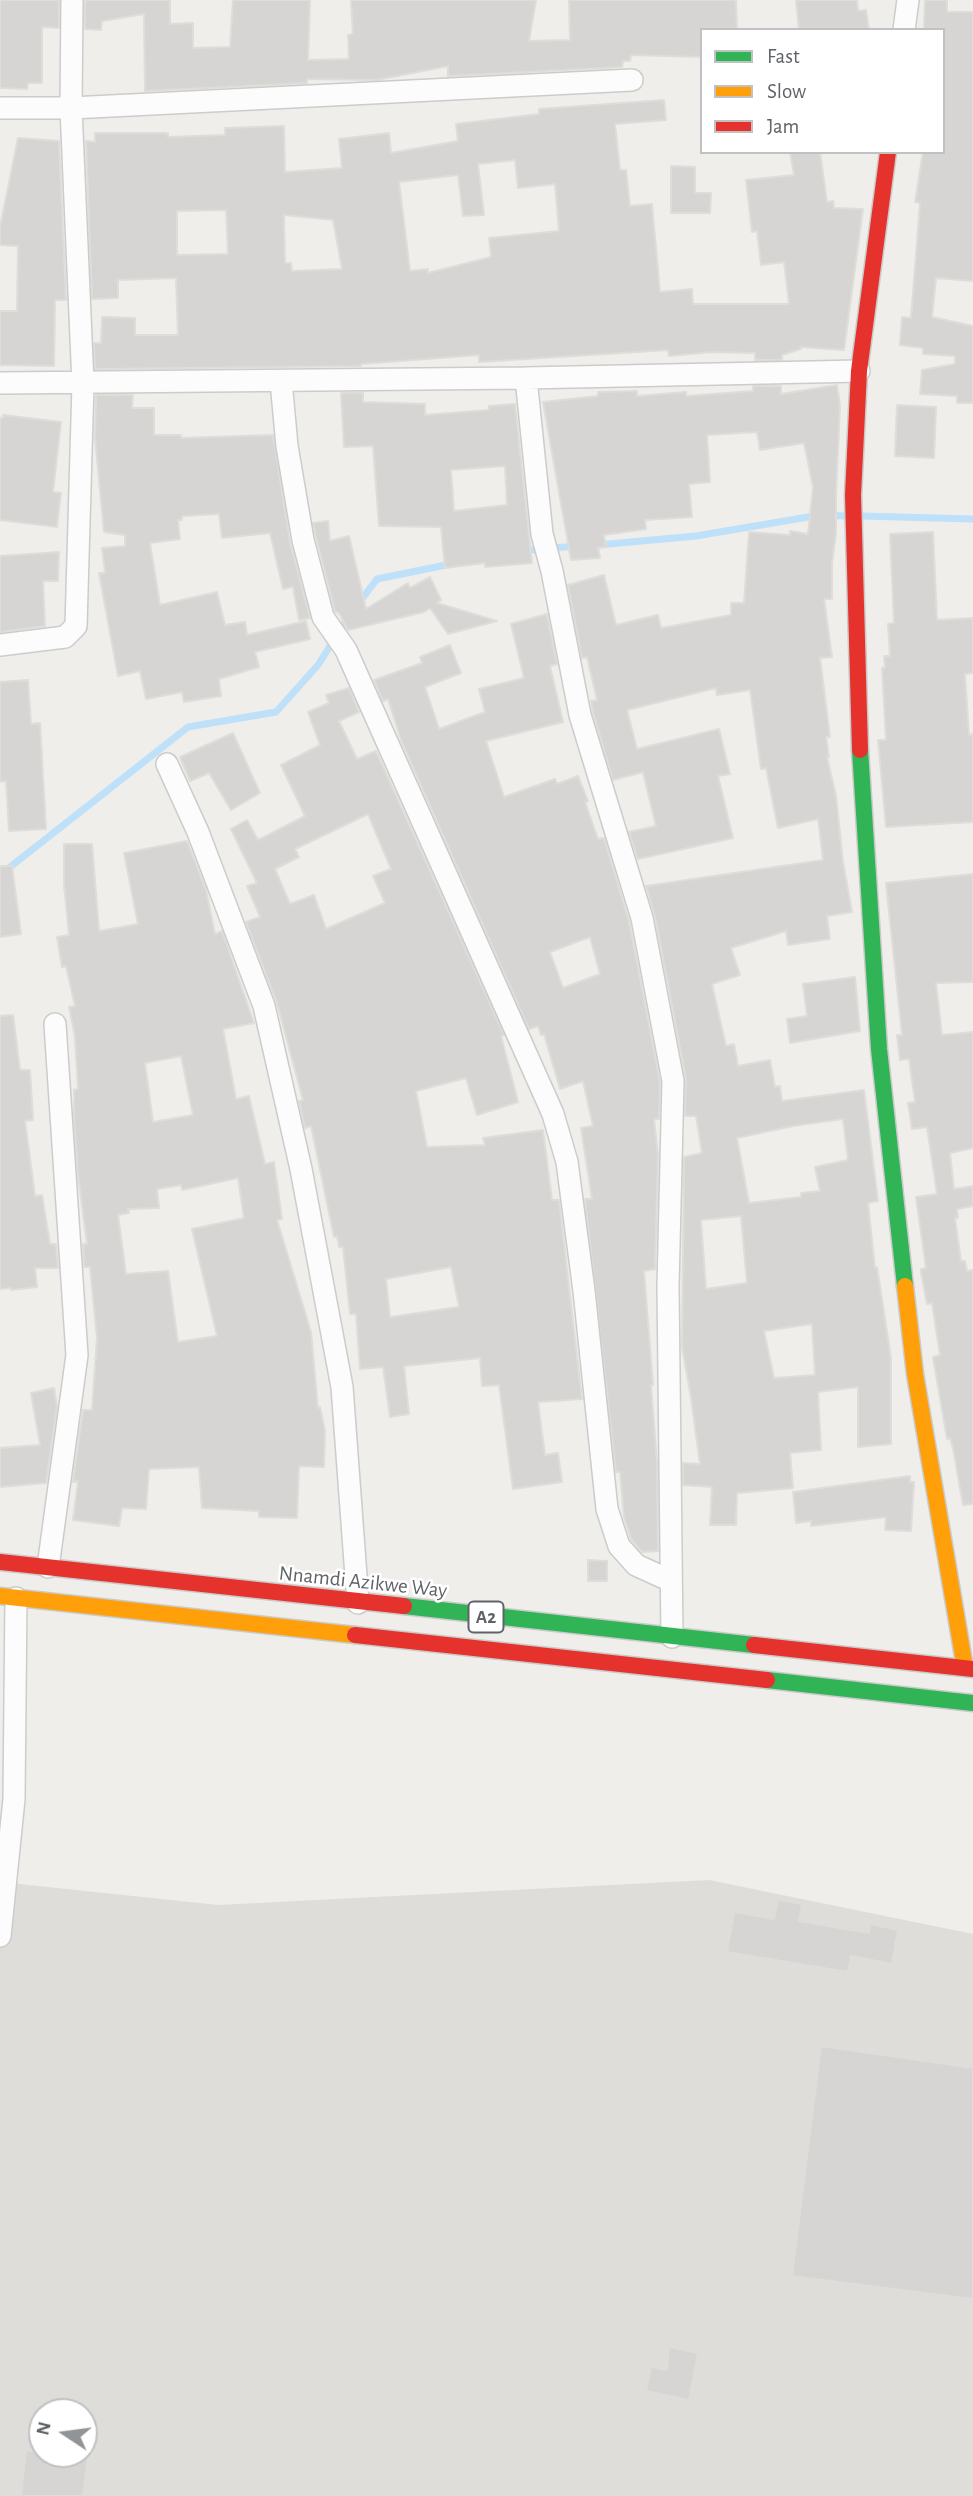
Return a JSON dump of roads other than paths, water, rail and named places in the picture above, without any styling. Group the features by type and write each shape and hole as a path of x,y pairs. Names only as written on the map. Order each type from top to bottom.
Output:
{"main road":[{"path":"888,154 859,370 853,495 858,722 879,1049 915,1374 969,1669"},
{"name":"Nnamdi Azikwe Way","path":"0,1562 969,1669"},
{"name":"A2","path":"8,1597 973,1703"}],"street":[{"path":"0,645 65,637 76,626 83,384 71,108 72,0"},
{"path":"904,28 908,0"},
{"path":"0,108 71,108 632,80"},
{"path":"0,383 526,378 859,370"},
{"path":"526,378 542,534 552,571 580,715 642,918 673,1081 668,1286 672,1637"},
{"path":"281,381 287,446 303,540 323,617 346,650 553,1114 566,1162 574,1213 607,1510 619,1546 635,1565 671,1581"},
{"path":"167,764 198,832 264,1006 295,1142 342,1387 358,1603"},
{"path":"48,1567 77,1354 55,1024"},
{"path":"0,1936 14,1799 8,1597"}],"waterway":[{"path":"598,545 696,536 820,515 846,516"},
{"path":"862,516 973,519"},
{"path":"521,551 576,546"},
{"path":"358,604 377,579 451,564"},
{"path":"0,875 188,727 276,712 318,665 349,616"}]}
